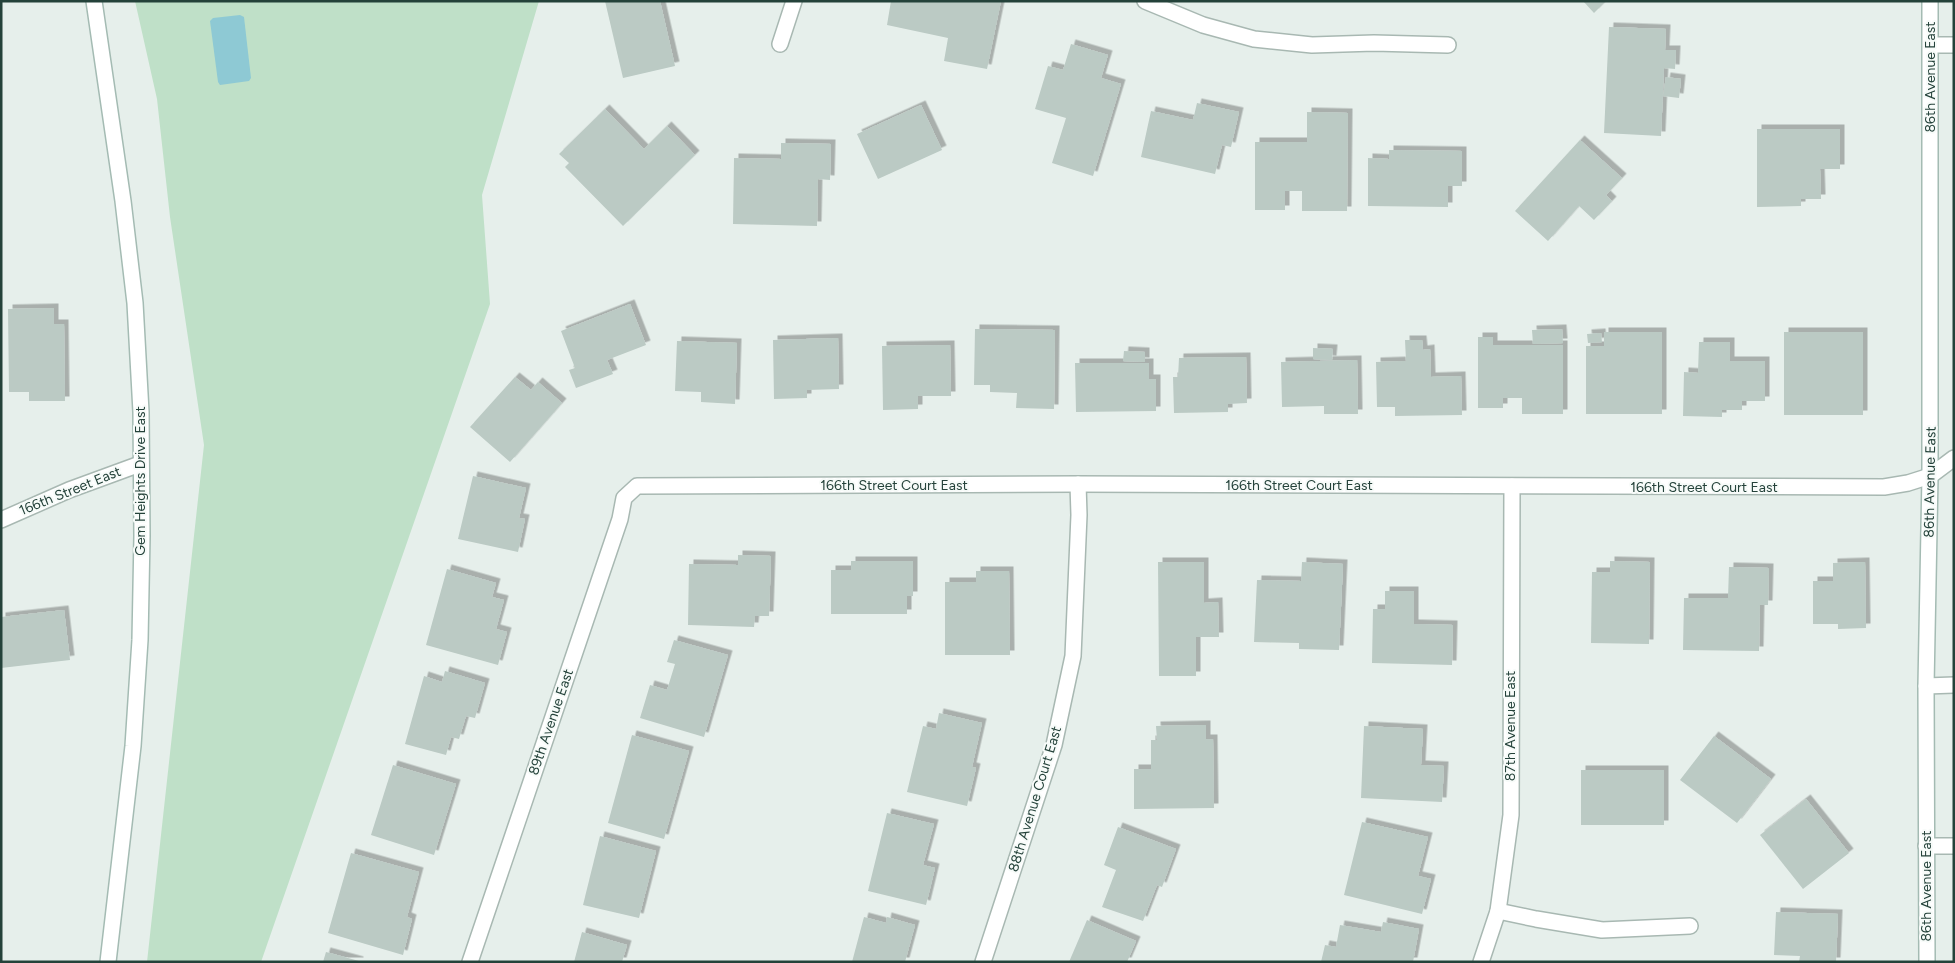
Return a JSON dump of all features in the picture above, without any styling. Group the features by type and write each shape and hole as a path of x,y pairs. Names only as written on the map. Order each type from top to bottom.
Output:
{"street":[{"name":"Gem Heights Drive East","path":"94,1 123,201 135,303 140,412 142,536 133,746 108,962"},
{"path":"780,44 794,1"},
{"path":"1145,1 1203,25 1254,39 1312,45 1374,43 1448,45"},
{"name":"86th Avenue East","path":"1927,962 1926,686 1930,476 1930,1"},
{"path":"1931,45 1954,45"},
{"name":"166th Street Court East","path":"637,486 1078,484 1884,487 1908,483 1930,476 1954,458"},
{"name":"166th Street East","path":"1,520 69,490 140,464"},
{"name":"88th Avenue Court East","path":"983,962 1054,745 1073,656 1079,514 1078,484"},
{"name":"89th Avenue East","path":"470,962 620,519 624,498 637,486"},
{"name":"87th Avenue East","path":"1482,962 1498,911 1510,815 1512,486"},
{"path":"1926,686 1954,685"},
{"path":"1926,846 1954,846"},
{"path":"1498,911 1536,920 1602,930 1690,926"}],"green space":[{"path":"135,1 539,1 482,195 490,304 261,962 147,962 204,445 170,217 157,99"}],"water":[{"path":"240,15 244,17 251,78 249,81 220,85 218,82 210,21 213,18"}],"building":[{"path":"605,1 660,1 675,66 623,78"},
{"path":"891,1 1001,1 987,69 944,61 948,38 887,25"},
{"path":"1583,1 1606,1 1594,13"},
{"path":"1609,27 1666,29 1665,50 1676,50 1675,69 1664,68 1661,136 1604,133"},
{"path":"1071,44 1108,55 1101,78 1121,84 1093,176 1052,163 1066,118 1035,109 1048,66 1063,70"},
{"path":"1666,77 1681,79 1679,98 1663,96"},
{"path":"1197,103 1239,112 1231,147 1222,145 1215,174 1141,157 1151,111 1193,120"},
{"path":"921,105 942,150 878,179 857,134"},
{"path":"605,109 644,149 667,126 695,155 623,226 565,167 569,163 559,154"},
{"path":"1307,112 1348,113 1347,211 1302,211 1302,191 1285,191 1285,210 1255,210 1255,142 1307,142"},
{"path":"1757,129 1840,129 1840,169 1820,169 1821,199 1801,199 1801,206 1757,207"},
{"path":"1580,140 1622,178 1606,195 1612,201 1594,220 1579,206 1548,241 1515,211"},
{"path":"781,143 831,144 830,180 818,179 817,226 733,224 734,158 781,159"},
{"path":"1389,150 1462,151 1462,186 1448,186 1448,207 1368,206 1368,158 1389,159"},
{"path":"630,304 646,345 607,360 613,374 576,388 569,370 575,368 561,331"},
{"path":"54,308 54,324 64,324 65,401 29,401 29,392 9,392 8,309"},
{"path":"975,329 1055,330 1054,409 1016,408 1017,393 990,392 990,385 974,385"},
{"path":"1562,329 1563,343 1533,344 1532,330"},
{"path":"1604,332 1662,332 1662,414 1586,414 1586,346 1604,346"},
{"path":"1784,332 1863,332 1863,415 1784,415"},
{"path":"1601,333 1602,342 1588,343 1587,334"},
{"path":"1478,337 1493,337 1493,345 1563,345 1563,414 1522,414 1522,398 1503,398 1503,408 1478,408"},
{"path":"838,338 839,389 807,390 807,398 774,399 773,340"},
{"path":"1405,340 1422,340 1423,350 1430,349 1431,377 1461,376 1462,415 1395,416 1395,407 1377,407 1376,362 1406,361"},
{"path":"677,341 737,343 735,404 701,402 701,392 675,391"},
{"path":"1699,342 1730,342 1730,361 1765,361 1765,401 1742,401 1742,410 1722,410 1722,417 1683,416 1684,372 1698,373"},
{"path":"950,345 951,396 918,396 918,409 883,410 882,346"},
{"path":"1313,348 1333,349 1332,360 1313,359"},
{"path":"1124,351 1145,352 1145,362 1123,361"},
{"path":"1246,357 1247,403 1228,404 1228,412 1174,413 1173,377 1178,377 1179,358"},
{"path":"1357,360 1358,414 1324,414 1324,406 1282,407 1281,362"},
{"path":"1075,363 1149,363 1149,379 1156,379 1156,411 1076,412"},
{"path":"515,377 531,390 538,382 562,403 510,462 470,427"},
{"path":"473,476 526,488 519,518 525,519 518,552 458,539"},
{"path":"738,555 771,556 769,616 755,616 754,627 688,625 689,564 738,565"},
{"path":"851,561 913,561 913,596 907,596 907,614 831,614 831,570 851,570"},
{"path":"1610,561 1650,562 1649,644 1591,643 1592,572 1610,572"},
{"path":"1158,562 1204,562 1204,603 1218,602 1219,637 1196,637 1196,676 1159,676"},
{"path":"1302,562 1343,564 1339,650 1299,649 1299,643 1254,642 1257,580 1301,581"},
{"path":"1865,562 1866,628 1838,629 1838,624 1813,624 1813,581 1833,581 1833,563"},
{"path":"1729,567 1769,568 1768,605 1760,605 1759,651 1683,650 1684,598 1728,598"},
{"path":"447,569 496,583 492,597 504,600 496,629 507,632 498,665 426,645"},
{"path":"976,571 1009,571 1010,655 945,655 945,582 976,582"},
{"path":"1385,591 1414,591 1414,624 1453,625 1452,665 1372,663 1373,609 1385,609"},
{"path":"64,610 70,660 1,668 1,617"},
{"path":"674,640 728,655 704,737 640,718 650,685 667,690 675,664 667,662"},
{"path":"445,671 485,683 475,718 466,716 459,739 451,737 446,755 405,744 424,676 442,682"},
{"path":"939,713 982,723 972,767 976,768 967,806 907,792 923,726 936,729"},
{"path":"1206,725 1206,739 1213,739 1214,808 1134,809 1134,769 1151,769 1151,740 1157,740 1156,726"},
{"path":"1364,726 1423,729 1421,765 1444,766 1442,802 1361,798"},
{"path":"632,735 689,751 664,839 608,823"},
{"path":"1714,736 1771,779 1737,823 1680,780"},
{"path":"393,765 456,784 434,855 371,835"},
{"path":"1581,770 1664,770 1664,825 1581,825"},
{"path":"1806,799 1849,853 1803,889 1760,835"},
{"path":"887,813 934,824 923,865 935,868 926,905 868,891"},
{"path":"1362,822 1428,837 1418,876 1431,879 1422,914 1344,895"},
{"path":"1118,827 1176,849 1162,887 1157,885 1143,921 1102,907 1116,870 1104,865"},
{"path":"600,836 656,851 639,918 583,905"},
{"path":"351,853 419,872 407,917 412,919 403,955 328,933"},
{"path":"1776,912 1838,914 1836,962 1799,962 1800,956 1774,955"},
{"path":"864,917 886,923 887,917 915,925 905,962 852,962"},
{"path":"1087,920 1136,941 1127,962 1069,962"},
{"path":"1383,922 1419,929 1413,962 1321,962 1325,945 1336,947 1340,925 1381,932"},
{"path":"582,932 627,945 622,962 574,962"},
{"path":"326,952 359,961 359,962 323,962"}]}
